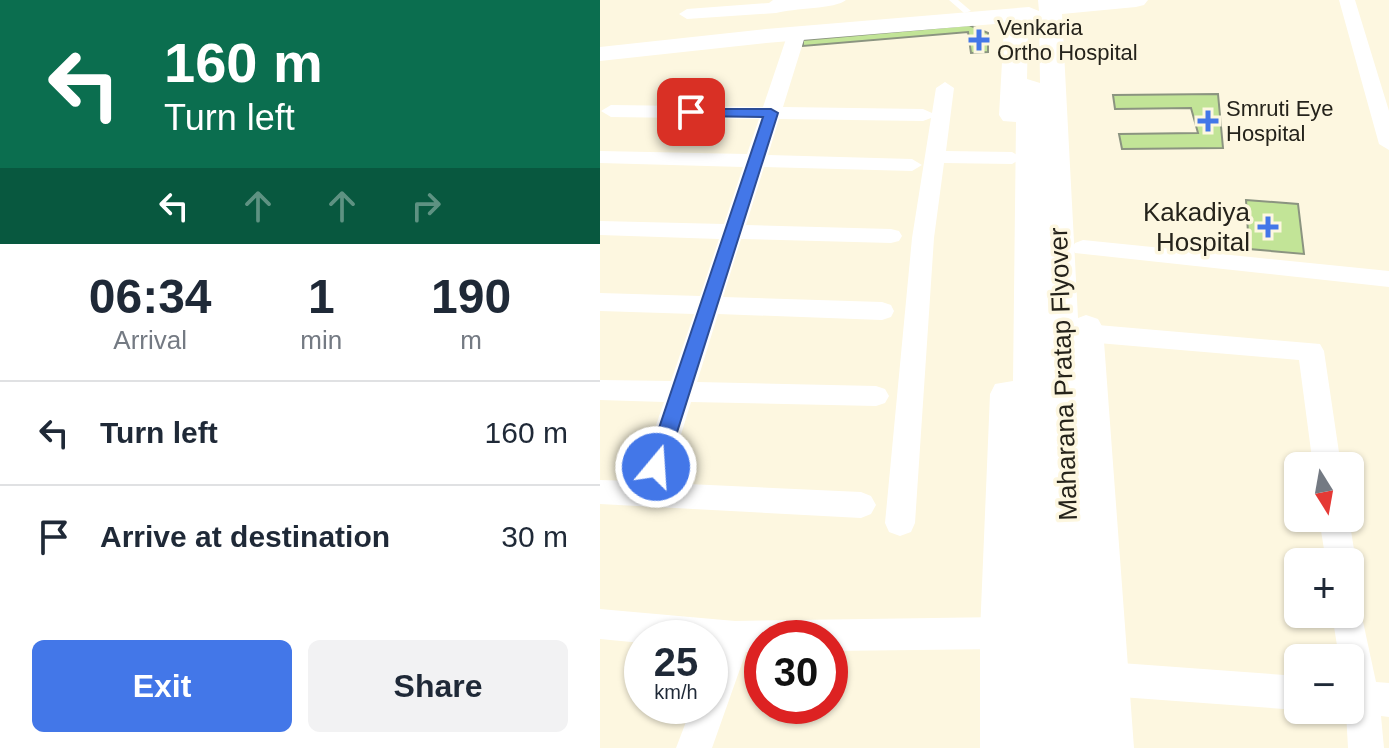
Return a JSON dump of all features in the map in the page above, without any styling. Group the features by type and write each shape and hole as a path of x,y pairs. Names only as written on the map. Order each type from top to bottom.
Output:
{"main road":[{"path":"600,47 687,17 1136,0"},
{"path":"1004,748 1002,633 1016,27 1043,5"},
{"path":"600,54 780,15 960,6 988,10 1043,5 1070,28 1110,748"},
{"name":"Maharana Pratap Flyover","path":"1041,748 1030,345 1043,5"},
{"name":"Maharana Pratap Flyover","path":"1043,5 1075,748"}],"street":[{"path":"648,493 771,113 780,15 838,0"},
{"path":"1347,0 1389,144"},
{"path":"900,523 922,161 945,88"},
{"path":"611,111 923,115"},
{"path":"600,157 756,161 1012,158"},
{"path":"600,228 891,236"},
{"path":"1083,248 1389,279"},
{"path":"600,302 882,311"},
{"path":"1086,333 1311,351 1325,452"},
{"path":"600,390 876,396"},
{"path":"600,492 861,505"},
{"path":"600,624 735,637 1002,633"},
{"path":"1351,628 1367,698 1366,748"},
{"path":"694,748 735,637"},
{"path":"1107,679 1284,692"}],"building":[{"path":"969,25 988,33 988,52 971,53 968,32 803,46 803,40"},
{"path":"1218,94 1223,148 1122,149 1119,134 1198,133 1191,108 1115,109 1113,95"},
{"path":"1246,200 1298,204 1304,254 1249,249"}],"place":[{"name":"Venkaria Ortho Hospital","path":"979,40"},
{"name":"Smruti Eye Hospital","path":"1208,121"},
{"name":"Kakadiya Hospital","path":"1268,227"}],"route":[{"path":"656,467 771,113 691,112"}]}
